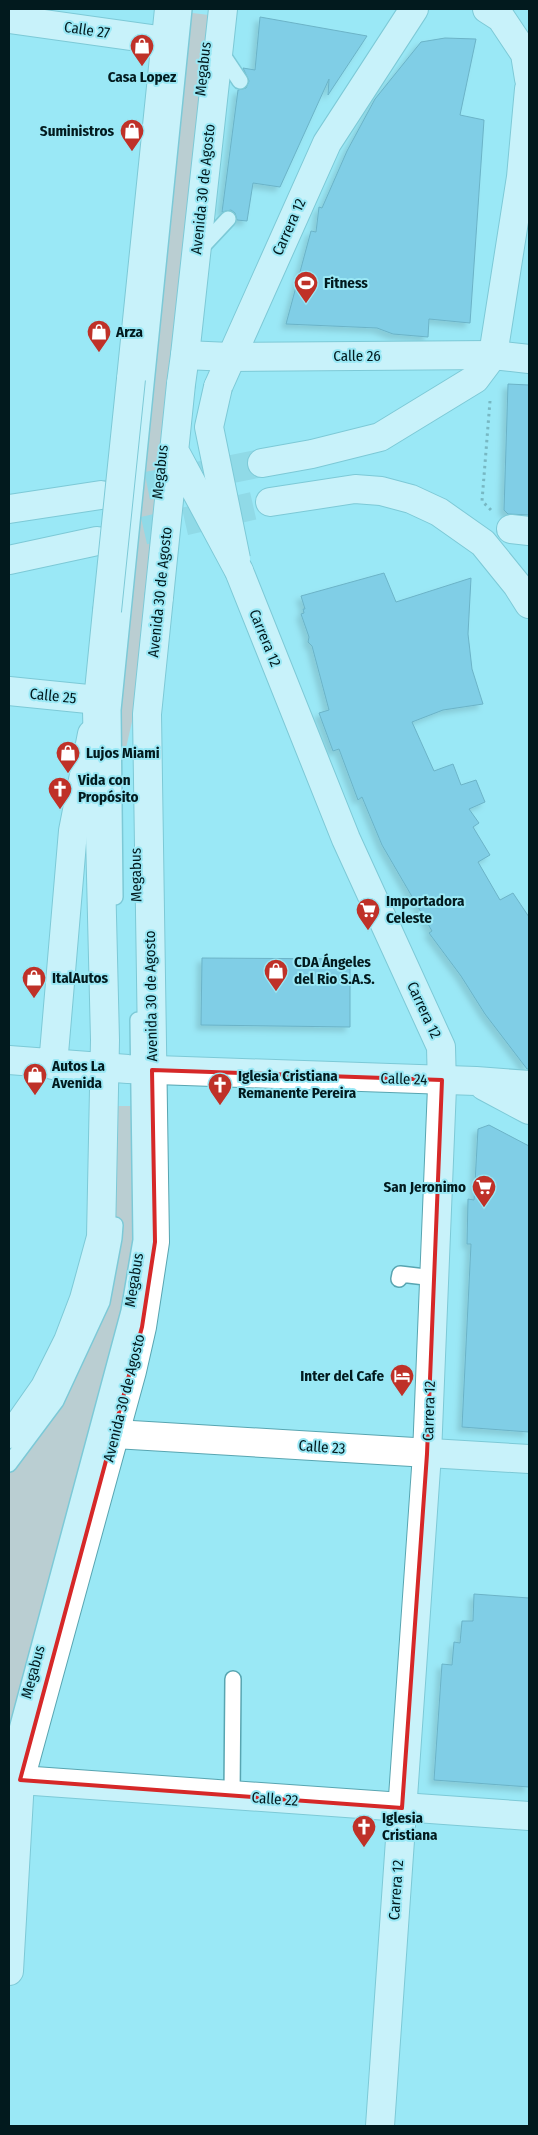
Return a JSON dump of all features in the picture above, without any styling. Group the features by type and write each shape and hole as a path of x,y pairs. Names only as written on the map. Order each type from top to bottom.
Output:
{"street":[{"name":"Avenida 30 de Agosto","path":"9,1970 14,1770 115,1434 142,1327 155,1242 128,1069 97,705 169,9"},
{"name":"Avenida 30 de Agosto","path":"9,1434 17,1427 44,1387 68,1342 84,1299 100,1237 128,1069 147,714 180,384 186,355 223,9"},
{"name":"Carrera 12","path":"380,2126 427,1454 442,1080 441,1047 346,839 239,570 209,427 218,387 230,357 327,143 414,9"},
{"path":"487,9 501,18 525,54 529,79"},
{"name":"Calle 27","path":"9,19 166,41"},
{"path":"262,463 312,454 380,437 475,379 493,355 521,177 529,89"},
{"name":"Calle 26","path":"186,355 230,357 493,355 529,359"},
{"path":"174,450 239,570"},
{"path":"270,502 355,489 381,491 411,499 439,512 483,543 517,585 529,604"},
{"path":"9,509 101,495"},
{"path":"9,560 97,541"},
{"name":"Calle 25","path":"9,692 97,705"},
{"path":"53,1065 73,831 97,705"},
{"name":"Calle 24","path":"9,1060 53,1065 128,1069 476,1081 529,1085"},
{"path":"476,1081 529,1110"},
{"name":"Calle 23","path":"115,1434 529,1459"},
{"name":"Calle 22","path":"14,1770 232,1796 529,1816"}],"lane":[{"name":"Megabus","path":"14,1770 129,1311 140,1240 128,1069 113,710 184,9"},
{"name":"Megabus","path":"9,1464 56,1400 102,1302 114,1238 128,1069 134,713 209,9"},
{"path":"219,49 240,81"},
{"path":"196,253 228,218"},
{"path":"399,1278 400,1274 434,1278"},
{"path":"232,1796 233,1679"}],"path":[{"path":"493,355 482,501 520,530"}],"highlighted area":[{"path":"152,1070 442,1080 427,1454 402,1808 20,1780 142,1327 155,1242"}],"shaded area":[{"path":"184,12 209,15 134,713 123,761 113,710"},
{"path":"117,1106 139,1106 141,1240 9,1759 9,1464 56,1401"}],"building":[{"path":"260,17 367,36 328,95 329,79 280,187 253,183 247,221 237,220 235,213 231,210 222,212 238,90 246,88 249,81 243,68 255,70"},
{"path":"445,38 476,39 460,115 484,120 470,323 429,319 428,337 393,334 377,328 286,324 311,231 316,232 319,207 322,208 347,151 375,99 421,42"},
{"path":"508,384 529,385 529,515 508,514 504,510"},
{"path":"384,573 396,602 471,578 468,634 472,669 483,704 443,710 412,722 434,771 453,764 461,785 476,780 485,802 469,809 479,823 473,827 490,855 478,862 500,900 513,893 529,917 529,1069 527,1069 485,1014 461,976 429,933 432,931 382,845 362,797 358,800 339,749 333,751 319,713 329,710 312,646 308,642 309,637 301,614 304,613 303,609 305,609 301,596"},
{"name":"CDA Ángeles del Rio S.A.S.","path":"202,958 350,959 350,1027 201,1025"},
{"path":"489,1125 529,1146 529,1432 462,1427 471,1244 467,1244 468,1199 474,1200 478,1129"},
{"path":"474,1594 529,1598 529,1787 434,1780 442,1664 452,1665 454,1642 460,1643 462,1621 473,1621"}],"tunnel":[{"path":"106,494 262,463"},
{"path":"103,540 270,502"}],"place":[{"name":"Casa Lopez","path":"142,67"},
{"name":"Suministros","path":"132,152"},
{"name":"Fitness","path":"306,304"},
{"name":"Arza","path":"99,353"},
{"name":"Lujos Miami","path":"68,774"},
{"name":"Vida con Propósito","path":"60,810"},
{"name":"Importadora Celeste","path":"368,931"},
{"name":"CDA Ángeles del Rio S.A.S.","path":"276,992"},
{"name":"ItalAutos","path":"34,999"},
{"name":"Autos La Avenida","path":"35,1096"},
{"name":"Iglesia Cristiana Remanente Pereira","path":"220,1106"},
{"name":"San Jeronimo","path":"484,1208"},
{"name":"Inter del Cafe","path":"402,1397"},
{"name":"Iglesia Cristiana","path":"364,1848"}]}
